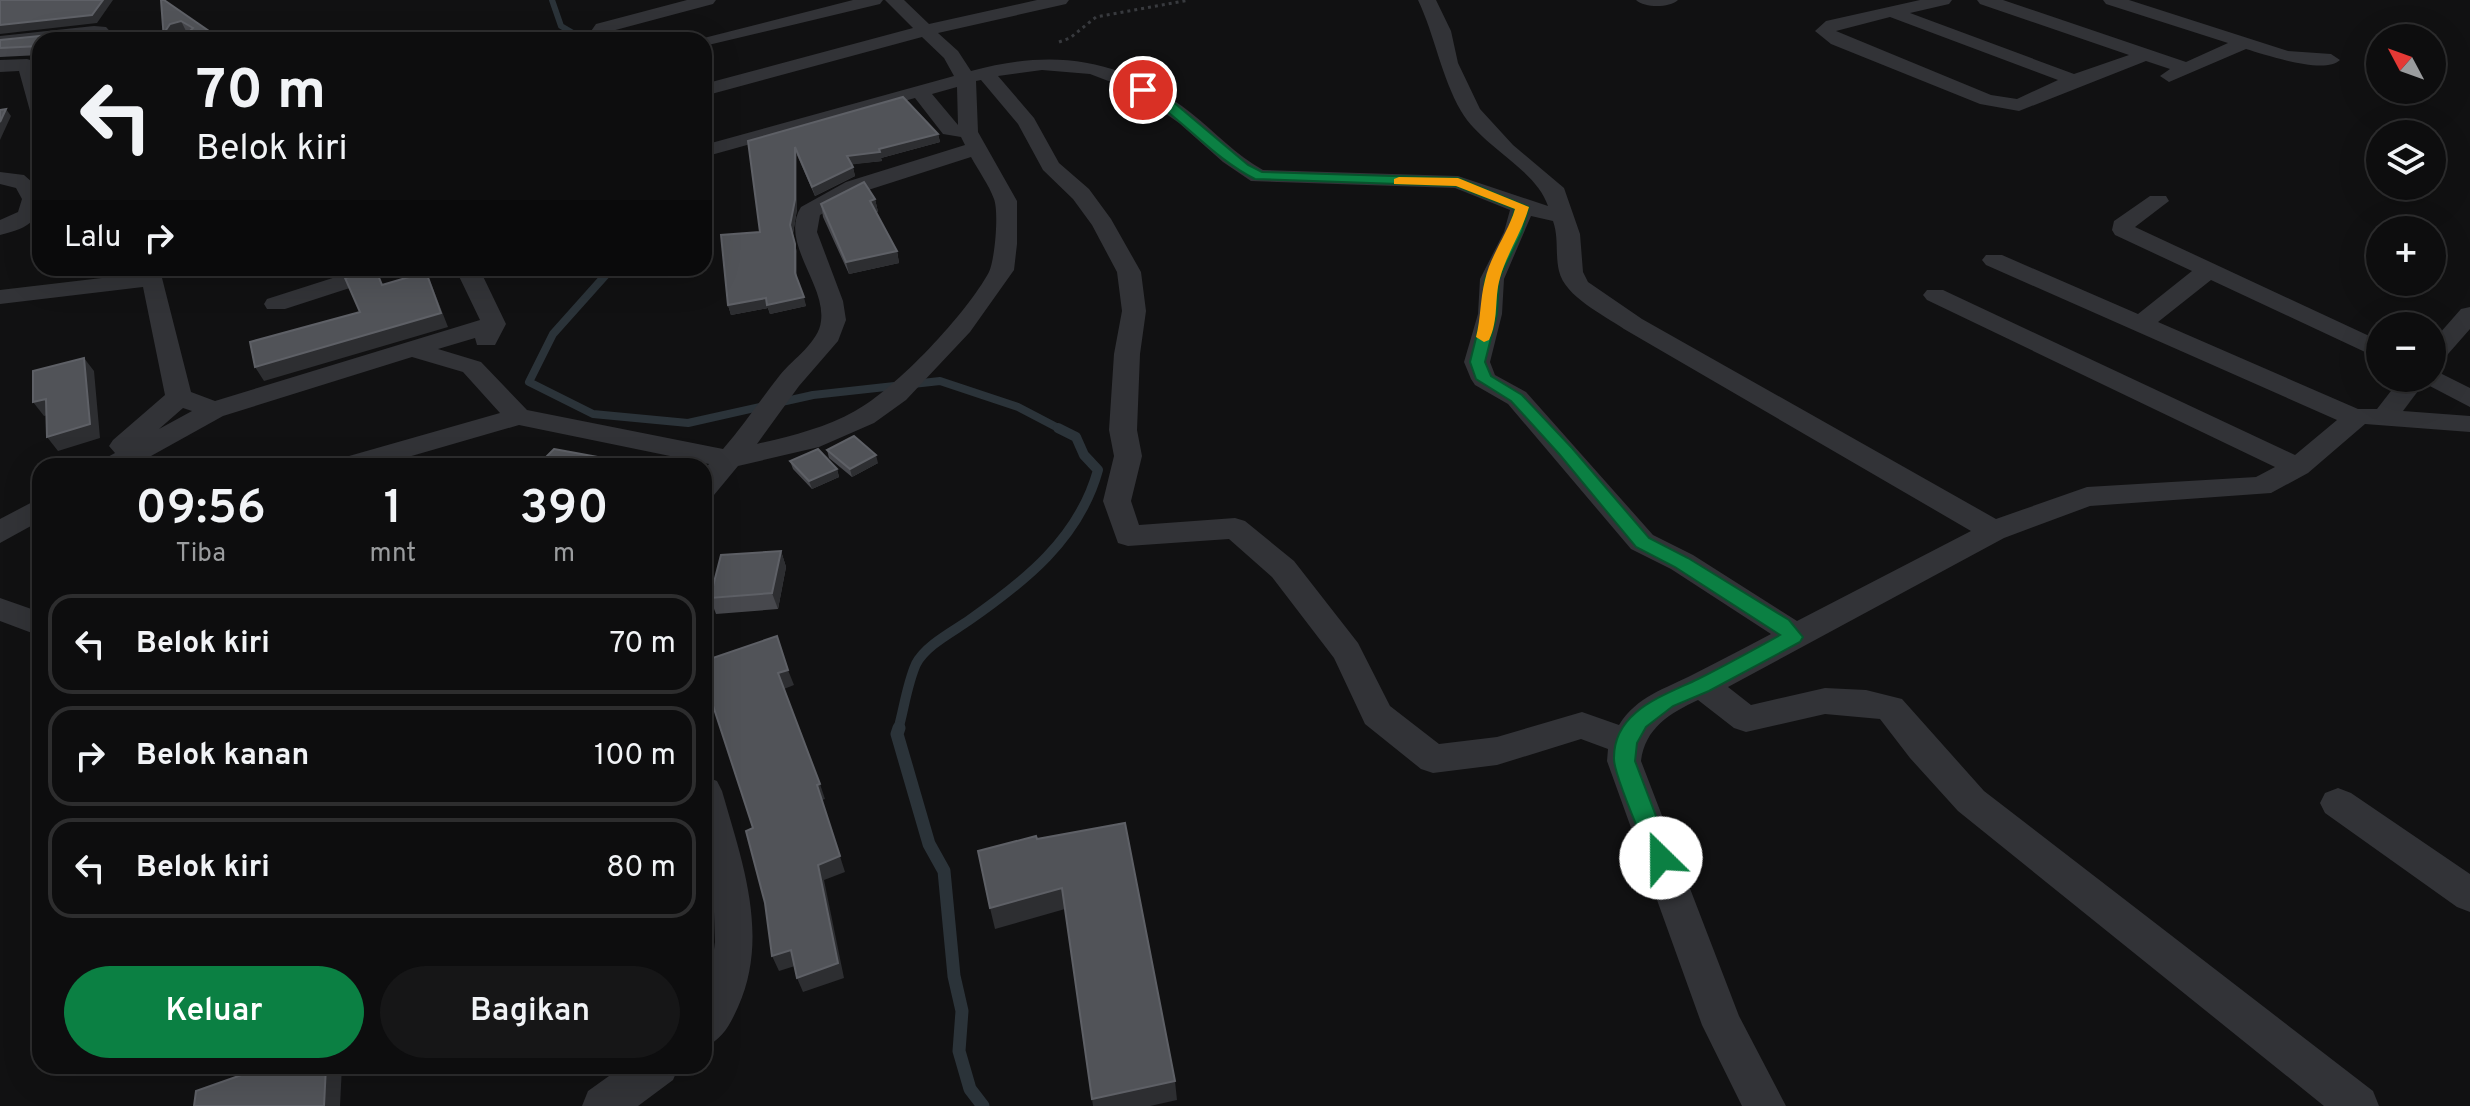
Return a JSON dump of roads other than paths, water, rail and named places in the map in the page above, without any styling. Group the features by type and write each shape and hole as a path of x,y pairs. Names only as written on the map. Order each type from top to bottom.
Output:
{"street":[{"path":"599,32 602,28 707,0"},
{"path":"816,0 837,8"},
{"path":"712,39 874,0"},
{"path":"894,0 1027,122 1050,166 1081,194 1120,251 1129,272 1134,311 1127,354 1123,430 1128,456 1117,501 1128,536 1235,528 1283,569 1347,652 1377,715 1433,759 1497,751 1582,725 1626,742"},
{"path":"712,88 928,30 1060,0"},
{"path":"1427,0 1442,31 1449,63 1471,111 1506,149 1553,188 1569,234 1571,272 1579,286 1609,309 1994,531"},
{"path":"1645,0 1669,0"},
{"path":"1943,0 1832,25 1824,31 1837,40 2005,105 2019,105 2074,80 2145,55"},
{"path":"1986,0 2186,68"},
{"path":"2112,0 2286,56 2331,60"},
{"path":"1895,13 2074,80"},
{"path":"0,41 32,38"},
{"path":"2116,65 2161,77 2244,43"},
{"path":"712,149 976,76 1018,67 1078,64 1118,76 1168,103 1243,168 1259,176 1458,182 1522,207 1562,216"},
{"path":"0,66 27,65 32,83"},
{"path":"373,458 518,417 730,459 809,441 865,417 904,388 982,302 1002,270 1006,244 1006,201 972,140 976,76"},
{"path":"921,93 950,130 972,140"},
{"path":"712,479 829,336 834,320 831,301 806,232 809,212 854,187 972,140"},
{"path":"0,178 22,180 30,185 32,193"},
{"path":"0,228 27,216 32,200"},
{"path":"2158,201 2122,226 2123,230 2366,344"},
{"path":"1522,207 1515,232 1492,279 1490,314 1477,362 1484,379 1517,398 1642,542 1682,562 1782,625 1793,637"},
{"path":"1994,260 2140,324 2370,418 2470,424"},
{"path":"2140,324 2210,269"},
{"path":"0,297 135,276"},
{"path":"155,276 179,397"},
{"path":"276,304 363,276"},
{"path":"471,276 494,324"},
{"path":"1935,295 2298,467"},
{"path":"2446,341 2470,314"},
{"path":"127,458 214,410 494,324"},
{"path":"472,367 494,324"},
{"path":"410,349 472,367 518,417"},
{"path":"2446,385 2470,399"},
{"path":"1765,1106 1722,1025 1670,880 1630,781 1624,761 1626,742 1639,721 1666,700 1702,685 1994,531 2087,497 2261,486 2298,467 2370,418 2399,392"},
{"path":"179,397 214,410"},
{"path":"110,458 179,397"},
{"path":"0,533 32,513"},
{"path":"0,609 32,621"},
{"path":"1702,685 1746,719 1825,701 1866,703 1890,708 1904,721 1948,778 1993,820 2151,940 2358,1106"},
{"path":"2338,803 2470,895"},
{"path":"712,821 736,925 735,959 728,983 712,1013"},
{"path":"603,1106 647,1074"}],"waterway":[{"path":"552,0 561,26 571,32"},
{"path":"605,276 553,334 529,382 593,414 688,423 813,395 940,381 1018,407 1062,430"},
{"path":"1058,428 1062,430"},
{"path":"898,730 910,680 920,657 1029,574 1047,557 1078,517 1098,470 1084,455 1076,437 1062,430"},
{"path":"899,728 897,734 929,844 944,871 954,976 962,1011 959,1051 970,1089 983,1106"}]}
